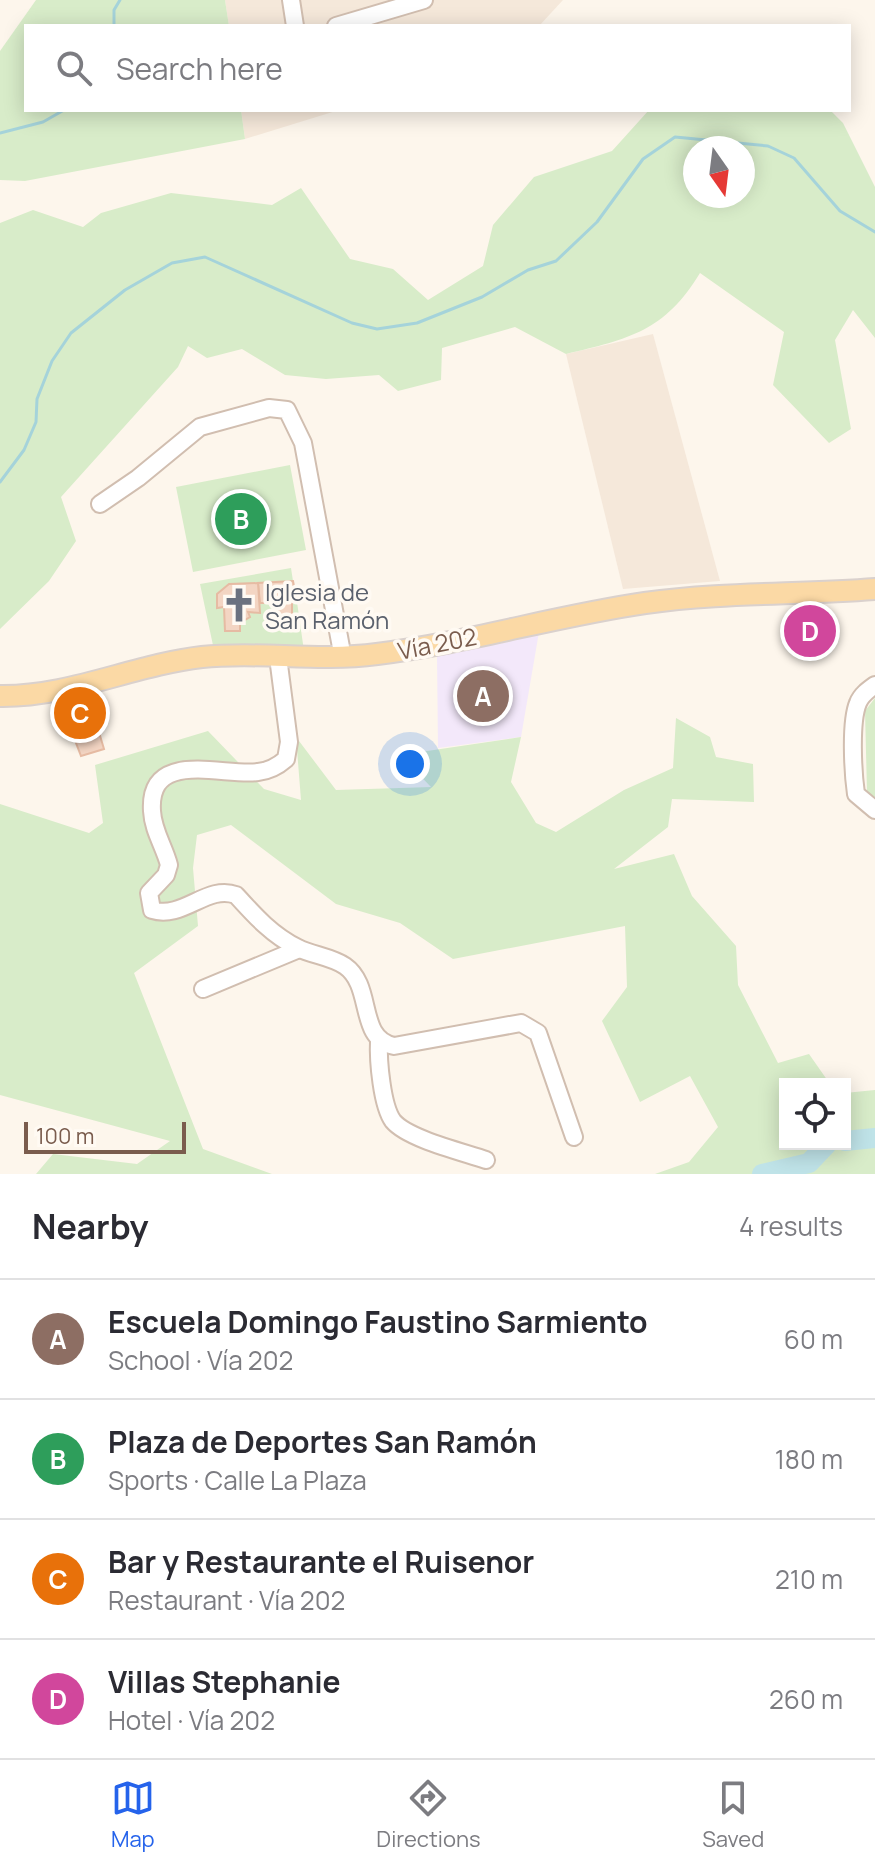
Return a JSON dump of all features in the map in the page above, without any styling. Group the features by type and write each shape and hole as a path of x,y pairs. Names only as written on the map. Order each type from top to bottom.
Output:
{"main road":[{"name":"Vía 202","path":"0,696 65,690 143,667 198,658 238,654 343,658 650,603 875,589"}],"street":[{"path":"291,0 295,24"},
{"path":"343,24 424,0"},
{"path":"100,504 138,478 200,427 269,408 287,410 303,443 343,658"},
{"path":"278,657 289,742 286,759 276,767 258,772 196,767 164,779 155,789 152,813 169,865 148,900 152,910 161,913 227,891 236,895 274,934 299,949 345,966 357,981 373,1034 379,1041 394,1046 521,1023 530,1025 538,1033 574,1137"},
{"path":"875,685 862,695 856,706 854,781 856,794 875,810"},
{"path":"203,989 299,949"},
{"path":"379,1041 378,1062 391,1118 400,1127 421,1137 486,1160"}],"shaded area":[{"path":"225,0 563,0 541,24 229,24"},
{"path":"241,112 333,112 245,139"},
{"path":"653,334 720,581 623,589 566,354"},
{"path":"539,632 521,737 438,748 437,655"}],"green space":[{"path":"36,0 225,0 229,24 24,24 24,112 241,112 245,139 25,181 0,180 0,51"},
{"path":"647,112 832,112 843,123 875,187 875,338 853,310 835,340 851,429 829,443 773,385 784,332 700,273 673,308 644,330 627,337 566,354 515,327 442,348 441,380 398,391 379,375 326,379 285,375 242,349 207,358 188,346 178,367 61,497 76,541 49,581 0,629 0,223 33,210 83,227 101,213 171,193 272,205 301,188 350,259 393,269 428,300 483,266 493,225 534,177 612,151"},
{"path":"290,465 306,550 193,572 176,487"},
{"path":"291,568 293,581 229,584 217,594 217,607 224,607 225,631 240,631 240,619 249,617 248,612 260,613 260,603 278,603 278,617 292,618 292,602 297,602 304,651 214,650 200,584"},
{"path":"875,698 875,798 867,792 865,711"},
{"path":"676,718 710,737 716,757 753,764 754,802 672,799 668,827 614,869 674,854 692,896 736,946 738,985 778,1063 809,1054 826,1078 779,1078 779,1150 851,1150 851,1092 875,1090 875,1174 655,1174 689,1162 718,1127 690,1076 640,1102 602,1021 627,987 625,926 453,959 400,923 336,904 231,825 197,835 193,868 198,926 134,973 203,1149 272,1174 36,1174 53,1154 137,1164 170,1141 0,1095 0,804 89,833 103,823 95,765 208,731 264,789 301,800 296,737 336,790 431,787 400,755 521,737 511,782 536,823 556,832 624,790 673,768"}],"building":[{"path":"293,581 297,602 292,602 292,618 278,617 278,603 260,603 258,583"},
{"name":"Iglesia de San Ramón","path":"258,583 260,613 248,612 250,617 243,621 240,619 240,631 225,631 224,607 217,608 217,594 229,584"},
{"path":"87,692 104,749 81,756 60,701"}],"waterway":[{"path":"114,24 114,10 120,0"},
{"path":"0,133 43,122 60,112"},
{"path":"0,482 24,450 36,422 37,399 52,361 71,333 125,290 172,263 205,257 352,323 377,329 417,323 482,297 528,270 556,261 597,222 643,159 675,137 768,146 794,158 840,211 875,232"},
{"path":"851,1140 875,1138"},
{"path":"762,1174 809,1163 821,1150"}],"place":[{"name":"Plaza de Deportes San Ramón","path":"241,519"},
{"name":"Iglesia de San Ramón","path":"239,605"},
{"name":"Villas Stephanie","path":"810,631"},
{"name":"Escuela Domingo Faustino Sarmiento","path":"483,696"},
{"name":"Bar y Restaurante el Ruisenor","path":"80,713"}]}
